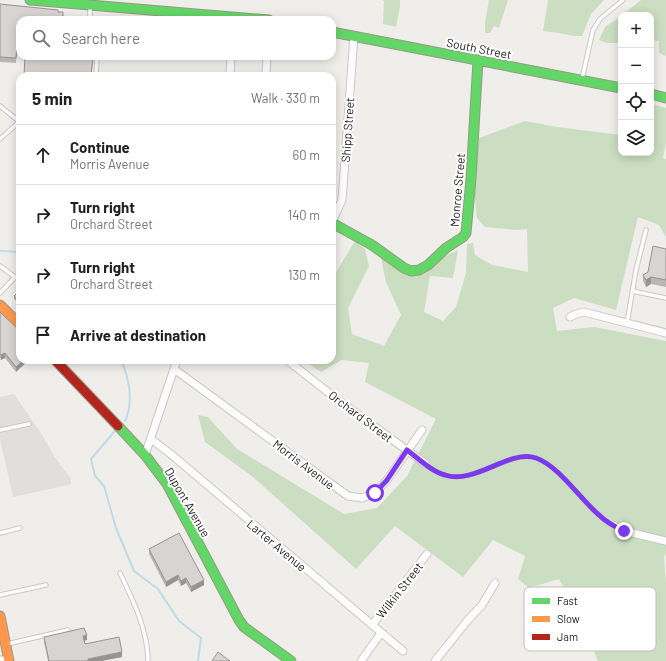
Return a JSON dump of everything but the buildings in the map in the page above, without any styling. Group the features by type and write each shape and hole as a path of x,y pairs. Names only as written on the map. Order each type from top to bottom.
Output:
{"street":[{"path":"30,0 79,2 90,5 211,16"},
{"name":"South Street","path":"336,33 618,87"},
{"name":"Shipp Street","path":"336,214 342,200 354,36"},
{"path":"230,72 231,60"},
{"path":"266,72 267,60"},
{"name":"Monroe Street","path":"336,225 372,245 404,268 411,271 419,270 428,265 446,248 463,237 466,233 471,179 478,60"},
{"path":"654,95 666,98"},
{"path":"0,305 16,321"},
{"path":"570,317 584,312 666,333"},
{"name":"Dupont Avenue","path":"59,364 106,412 145,455 167,484 244,627 290,661"},
{"path":"145,455 176,364"},
{"name":"Orchard Street","path":"292,364 338,400 426,464"},
{"name":"Morris Avenue","path":"174,369 348,496 362,498 375,493 387,480 422,430"},
{"name":"Larter Avenue","path":"151,439 172,455 403,651"},
{"path":"615,526 624,531 666,541"},
{"name":"Wilkin Street","path":"372,625 427,554"},
{"path":"435,661 482,604 495,583"},
{"path":"0,616 6,645 6,660"},
{"name":"Wilkin Street","path":"361,661 381,633"}],"lane":[{"path":"582,80 593,30 600,19 623,0"},
{"path":"90,5 90,16"},
{"path":"96,72 97,60"},
{"path":"0,106 16,119"},
{"path":"0,139 16,125"},
{"path":"627,323 632,291 646,230"},
{"path":"0,266 14,277 0,293"},
{"path":"632,291 666,298"},
{"path":"0,430 29,424"},
{"path":"0,533 20,528"},
{"path":"120,573 140,621 146,641 148,661"},
{"path":"0,595 46,585"},
{"path":"6,645 68,630"}],"path":[{"path":"426,464 434,471 447,476 458,477 471,475 519,457 528,456 537,458 552,468 598,515 615,526"}],"green space":[{"path":"382,0 400,0 396,27 383,24 384,1"},
{"path":"489,0 508,0 499,28 494,26 490,33 485,33 485,22"},
{"path":"548,0 604,0 591,14 582,36 574,36 543,31"},
{"path":"641,0 666,0 666,56 659,53 659,41 654,40 654,12 626,12"},
{"path":"618,18 618,43 606,43 599,40 605,27"},
{"path":"654,105 666,108 666,143 663,158 666,159 666,237 659,225 638,217 616,310 574,298 553,308 557,331 594,327 666,341 666,553 664,557 666,585 666,661 598,661 594,651 656,651 656,587 563,587 559,579 528,587 518,579 525,556 493,540 463,577 395,526 356,569 253,477 205,442 198,415 208,417 237,449 344,514 377,508 407,476 436,419 365,382 369,363 342,360 336,363 336,272 355,241 365,249 369,266 348,308 352,334 384,346 401,315 386,282 381,258 409,276 423,274 447,255 458,250 453,278 430,276 424,312 443,321 456,307 466,273 467,244 473,243 475,255 492,265 528,272 527,229 517,230 485,227 477,218 474,190 479,138 525,121 557,127 618,135 618,156 654,156"},
{"path":"309,364 335,364 321,372"}],"shaded area":[{"path":"14,394 41,433 54,456 71,479 71,484 13,497 0,439 0,397"}],"waterway":[{"path":"0,251 16,252"},
{"path":"122,364 128,382 130,398 128,414 125,421"},
{"path":"115,431 91,459 95,476 104,486 116,528 134,571 158,589 179,621 201,638 198,661"}],"traffic: fast":[{"path":"30,0 221,16"},
{"path":"336,33 618,87"},
{"path":"336,225 372,245 404,268 411,271 419,270 428,265 446,248 463,237 466,233 471,179 478,60"},
{"path":"654,95 666,98"},
{"path":"118,426 145,455 167,484 244,627 291,661"}],"traffic: slow":[{"path":"0,305 16,321"},
{"path":"0,616 9,661"}],"traffic: jam":[{"path":"59,364 118,426"}],"route":[{"path":"375,493 387,480 407,450 434,471 447,476 458,477 471,475 519,457 528,456 537,458 552,468 598,515 624,531"}]}
